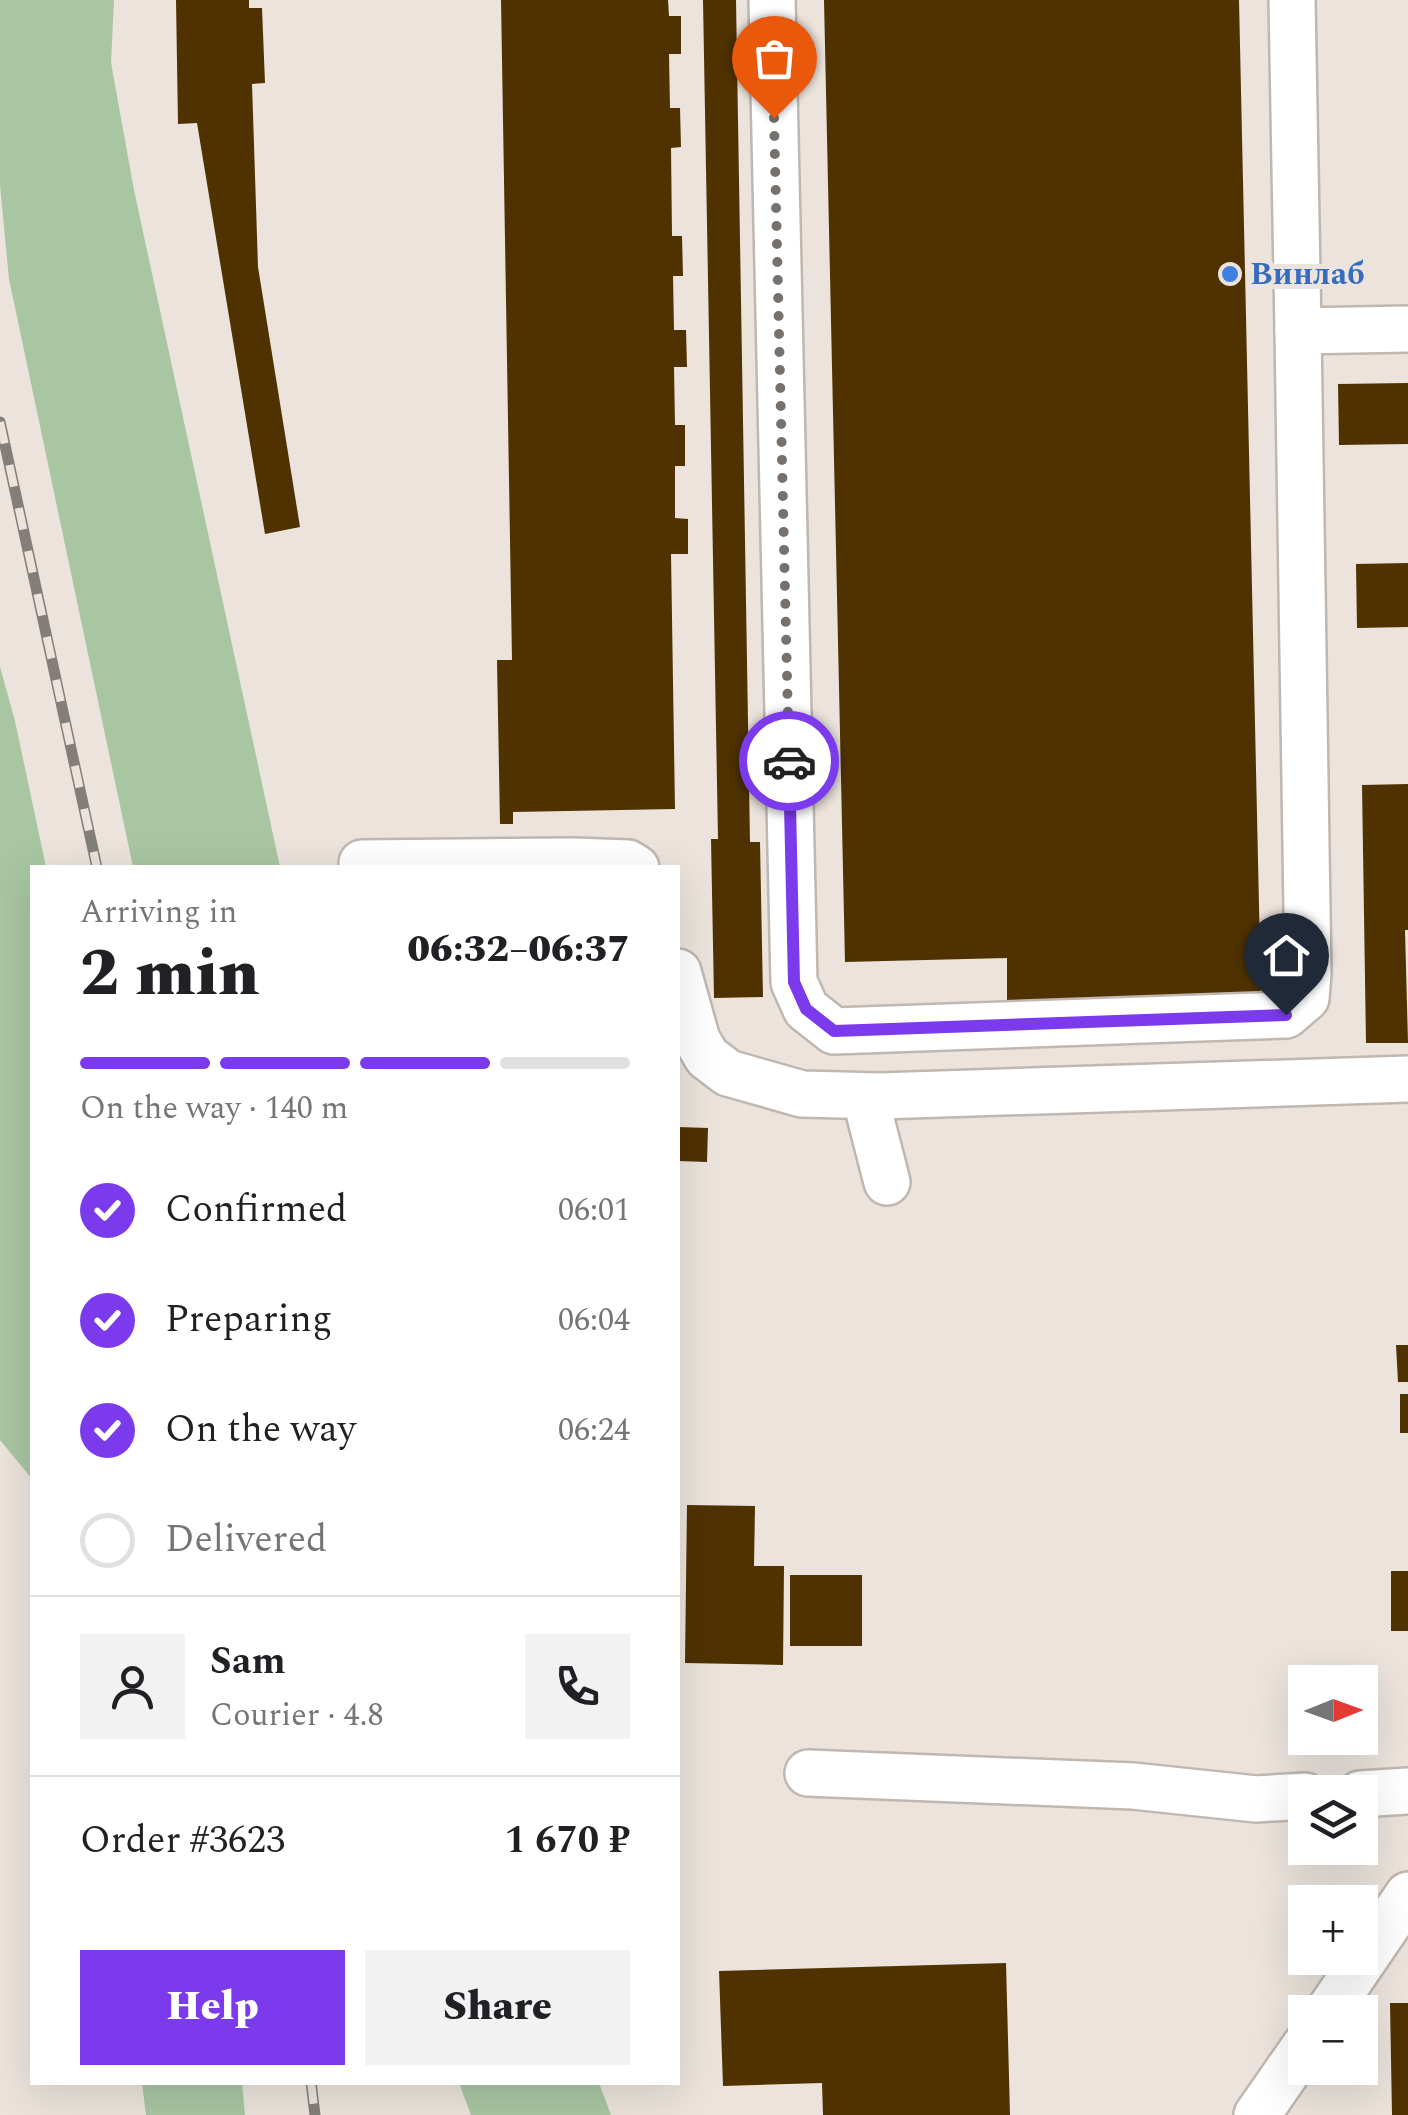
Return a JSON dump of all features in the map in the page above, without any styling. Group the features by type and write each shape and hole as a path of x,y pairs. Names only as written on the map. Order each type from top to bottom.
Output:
{"lane":[{"path":"772,0 794,982 806,1009 834,1031 1286,1015 1306,998 1292,0"},
{"path":"1298,331 1408,329"},
{"path":"362,863 574,860 632,865"},
{"path":"680,979 707,1057 728,1073 802,1094 880,1096 1408,1079"},
{"path":"880,1096 870,1116 887,1182"},
{"path":"808,1772 1288,1797"},
{"path":"1378,1793 1408,1791"},
{"path":"1340,1995 1408,1895"},
{"path":"1257,2115 1288,2070"}],"green space":[{"path":"0,0 114,0 111,63 134,190 280,865 133,865 9,279 0,185"},
{"path":"0,667 46,865 30,865 30,1477 0,1440"},
{"path":"142,2085 242,2085 245,2115 146,2115"},
{"path":"460,2085 600,2085 611,2115 471,2115"}],"building":[{"path":"176,0 249,0 249,8 262,8 265,83 252,84 258,267 300,527 265,534 197,123 178,124"},
{"path":"501,0 668,0 669,16 681,16 681,54 669,54 670,108 680,108 681,147 671,148 672,236 682,236 683,276 673,276 674,330 686,330 687,367 674,367 675,425 685,425 685,466 675,466 675,518 688,519 688,554 671,554 675,809 513,812 513,824 500,824 497,660 512,660"},
{"path":"703,0 736,0 750,842 760,842 763,997 714,998 711,839 718,839"},
{"path":"824,0 1239,0 1261,996 1007,1002 1007,958 845,962"},
{"path":"1408,383 1408,444 1339,445 1338,384"},
{"path":"1408,563 1408,627 1357,628 1356,564"},
{"path":"1408,784 1408,1043 1366,1043 1362,785"},
{"path":"680,1127 708,1128 707,1162 680,1161"},
{"path":"1396,1345 1408,1345 1408,1382 1398,1382"},
{"path":"1400,1394 1408,1394 1408,1433 1400,1433"},
{"path":"687,1505 755,1506 754,1566 784,1566 783,1665 685,1663"},
{"path":"1391,1571 1408,1571 1408,1631 1391,1631"},
{"path":"790,1575 862,1575 862,1646 790,1646"},
{"path":"1006,1963 1010,2115 823,2115 822,2083 723,2086 719,1971"},
{"path":"1390,2003 1408,2003 1408,2115 1392,2115"}],"railway":[{"path":"0,422 96,865"},
{"path":"311,2085 315,2115"}],"way so far":[{"path":"774,118 789,761"}],"place":[{"name":"Винлаб","path":"1230,274"}],"route":[{"path":"789,761 794,982 806,1009 834,1031 1286,1015"}]}
